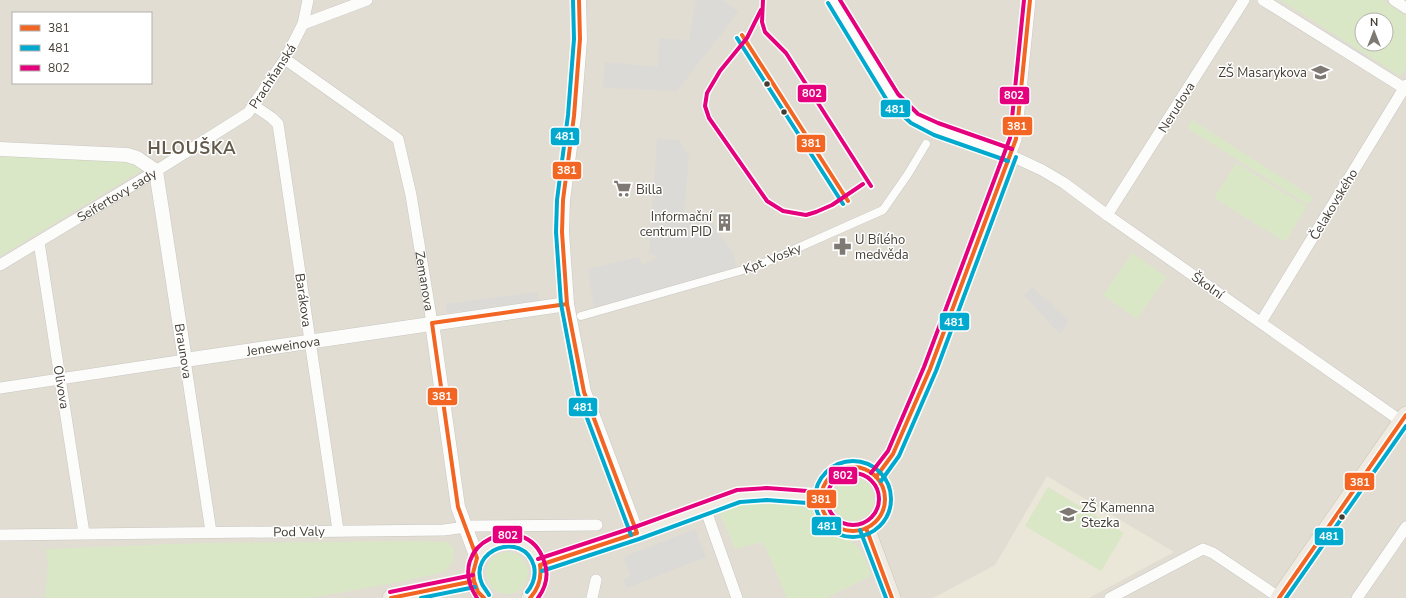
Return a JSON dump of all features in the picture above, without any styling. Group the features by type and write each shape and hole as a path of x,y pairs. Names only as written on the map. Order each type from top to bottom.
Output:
{"main road":[{"path":"1280,598 1404,418"},
{"path":"851,467 868,471 876,477 881,484 885,500 880,517 874,523 860,530 850,531 835,525 824,512 821,498 823,487 828,480 838,470 851,467"},
{"path":"540,565 637,533 739,496 748,494 767,494 821,498"},
{"path":"866,528 892,598"},
{"path":"484,598 478,592 474,581 473,573 477,558 483,550 491,544 511,540 529,548 536,556 540,565 540,580 535,597"},
{"path":"391,598 474,581"}],"street":[{"name":"Prachňanská","path":"156,171 248,113 284,59 303,24 308,0"},
{"path":"303,24 367,0"},
{"path":"579,0 580,39 574,116 563,200 562,232 567,304 584,392 637,533"},
{"name":"Školní","path":"833,0 894,98 915,119 936,129 1010,155 1053,176 1261,322 1404,418"},
{"path":"876,477 893,454 930,368 1016,139 1030,0"},
{"name":"Nerudova","path":"1107,215 1244,0"},
{"path":"1262,0 1405,87"},
{"path":"1394,0 1406,8"},
{"name":"Zemanova","path":"284,59 398,139 411,195 432,323 458,507 477,558"},
{"name":"Čelakovského","path":"1261,322 1405,87"},
{"name":"Barákova","path":"253,105 278,124 338,530"},
{"name":"Kpt. Vosky","path":"581,316 757,266 883,210 908,174 926,144"},
{"name":"Seifertovy sady","path":"0,149 127,155 137,158 156,171 0,265"},
{"name":"Braunova","path":"156,171 210,532"},
{"name":"Olivova","path":"39,242 84,533"},
{"name":"Jeneweinova","path":"0,388 567,304"},
{"path":"706,508 737,598"},
{"name":"Pod Valy","path":"0,535 444,530 473,526 597,525"},
{"path":"1357,598 1406,528"},
{"path":"1110,598 1203,549 1213,553 1280,598"},
{"path":"592,598 596,580"}],"shaded area":[{"path":"0,0 1406,0 1406,598 0,598"},
{"path":"696,0 723,0 738,12 677,91 603,88 605,62 658,67 659,38 689,40"},
{"path":"1300,16 1354,48 1354,52 1360,52 1367,56 1365,60 1298,20"},
{"path":"657,139 678,140 689,156 684,216 695,217 704,213 732,251 737,269 594,310 588,269 639,257 643,265 658,257 649,253"},
{"path":"1032,287 1069,320 1060,334 1024,295"},
{"path":"537,292 539,301 447,313 446,304"},
{"name":"ZŠ Kamenna Stezka","path":"1047,476 1174,552 1089,598 933,598 995,565"},
{"path":"695,529 706,557 627,588 623,580 631,576 623,557"}],"green space":[{"path":"1280,0 1383,0 1406,16 1406,68 1400,76 1362,52 1394,52 1394,12 1354,12 1354,47"},
{"path":"1192,120 1313,197 1308,205 1187,128"},
{"path":"0,156 125,161 133,163 141,171 0,256"},
{"path":"1236,163 1307,207 1285,242 1214,198"},
{"path":"1132,253 1167,277 1137,319 1103,295"},
{"path":"853,478 868,484 874,499 868,514 853,520 838,514 832,499 838,484"},
{"path":"1048,487 1124,533 1101,571 1025,526"},
{"path":"775,502 805,506 815,514 828,530 849,540 858,547 871,574 869,577 826,598 787,598 763,542 735,549 720,513 735,504"},
{"path":"448,542 454,548 452,564 444,572 389,584 310,598 45,598 48,564 46,549 200,543"},
{"path":"503,552 511,552 519,555 525,561 528,573 525,585 519,591 511,594 503,594 495,591 489,585 486,577 486,569 489,561 495,555"}],"transit line":[{"name":"481","path":"573,0 574,39 568,115 557,200 556,232 561,304 578,394 631,535"},
{"name":"381","path":"530,598 539,583 541,574 540,565 637,533 584,392 567,304 562,232 563,200 574,116 580,39 579,0"},
{"name":"802","path":"763,0 762,22 765,32 786,53 871,186"},
{"name":"802","path":"840,0 898,94 918,114 938,123 1012,149"},
{"name":"802","path":"871,473 888,451 924,367 1010,138 1024,0"},
{"name":"381","path":"876,477 893,454 930,369 1016,139 1030,0"},
{"name":"481","path":"828,3 888,102 911,123 934,135 1008,161"},
{"name":"802","path":"761,10 747,38 720,71 707,93 705,106 709,118 767,201 783,211 806,215 816,212 832,205 863,184"},
{"name":"381","path":"742,35 848,201"},
{"name":"481","path":"737,38 843,204"},
{"name":"481","path":"881,481 899,456 936,371 1016,157"},
{"name":"381","path":"484,598 478,592 474,581 473,573 477,558 458,507 432,323 567,304"},
{"name":"381","path":"1279,598 1406,415"},
{"name":"481","path":"1286,598 1406,426"},
{"name":"481","path":"853,461 867,464 880,472 888,485 891,499 888,513 880,526 867,534 853,537 839,534 826,526 818,513 815,499 818,485 826,472 839,464 853,461"},
{"name":"381","path":"853,467 871,473 879,481 885,499 879,517 871,525 853,531 835,525 827,517 821,499 827,481 835,473 853,467"},
{"name":"802","path":"853,473 863,475 871,481 877,489 879,499 877,509 871,517 863,523 853,525 843,523 835,517 829,509 827,499 829,489 835,481 843,475 853,473"},
{"name":"802","path":"538,559 635,527 737,490 767,488 821,492"},
{"name":"481","path":"542,571 639,539 740,502 767,500 821,504"},
{"name":"381","path":"866,528 892,598"},
{"name":"481","path":"860,530 886,598"},
{"name":"802","path":"477,598 469,578 470,561 478,548 490,539 505,534 521,536 534,545 544,561 546,566 546,580 538,598"},
{"name":"481","path":"489,595 482,584 479,572 482,562 489,554 498,548 509,546 519,548 528,555 534,566 534,580 527,592"},
{"name":"802","path":"390,592 473,575"},
{"name":"381","path":"391,598 474,581"},
{"name":"481","path":"421,598 475,587"}],"place":[{"name":"ZŠ Masarykova","path":"1320,72"},
{"name":"Billa","path":"623,189"},
{"name":"Informační centrum PID","path":"725,223"},
{"name":"U Bílého medvěda","path":"842,246"},
{"name":"ZŠ Kamenna Stezka","path":"1068,514"}],"district":[{"name":"HLOUŠKA","path":"192,148"}]}
